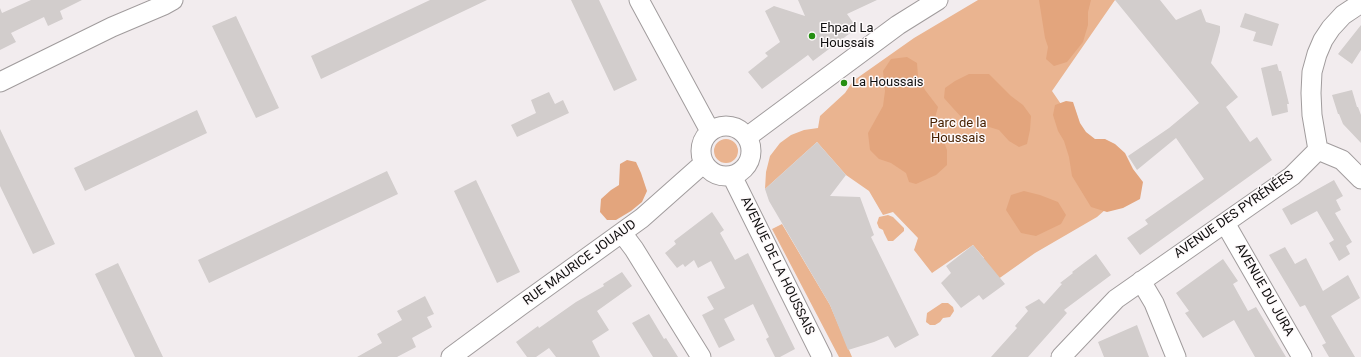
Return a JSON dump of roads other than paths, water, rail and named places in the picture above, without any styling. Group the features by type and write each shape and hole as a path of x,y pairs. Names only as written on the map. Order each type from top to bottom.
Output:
{"street":[{"path":"0,82 112,27 173,0"},
{"path":"639,0 710,131"},
{"path":"747,137 898,25 938,0"},
{"path":"1361,3 1343,15 1331,28 1323,40 1312,72 1311,93 1312,116 1318,150 1342,160 1361,179"},
{"path":"727,126 740,130 747,137 751,147 751,157 742,171 732,176 718,175 710,171 704,163 701,154 702,144 706,135 710,131 718,127 727,126"},
{"name":"AVENUE DES PYRÉNÉES","path":"1061,357 1116,299 1292,176 1318,150"},
{"name":"RUE MAURICE JOUAUD","path":"451,357 622,233 664,200 704,163"},
{"name":"AVENUE DE LA HOUSSAIS","path":"732,176 822,357"},
{"name":"AVENUE DU JURA","path":"1225,223 1302,357"},
{"path":"622,233 701,357"},
{"path":"1141,281 1154,303 1176,357"}],"place":[{"name":"Ehpad La Houssais","path":"812,36"},
{"name":"La Houssais","path":"844,83"}],"park label":[{"name":"Parc de la Houssais","path":"958,132"}]}
